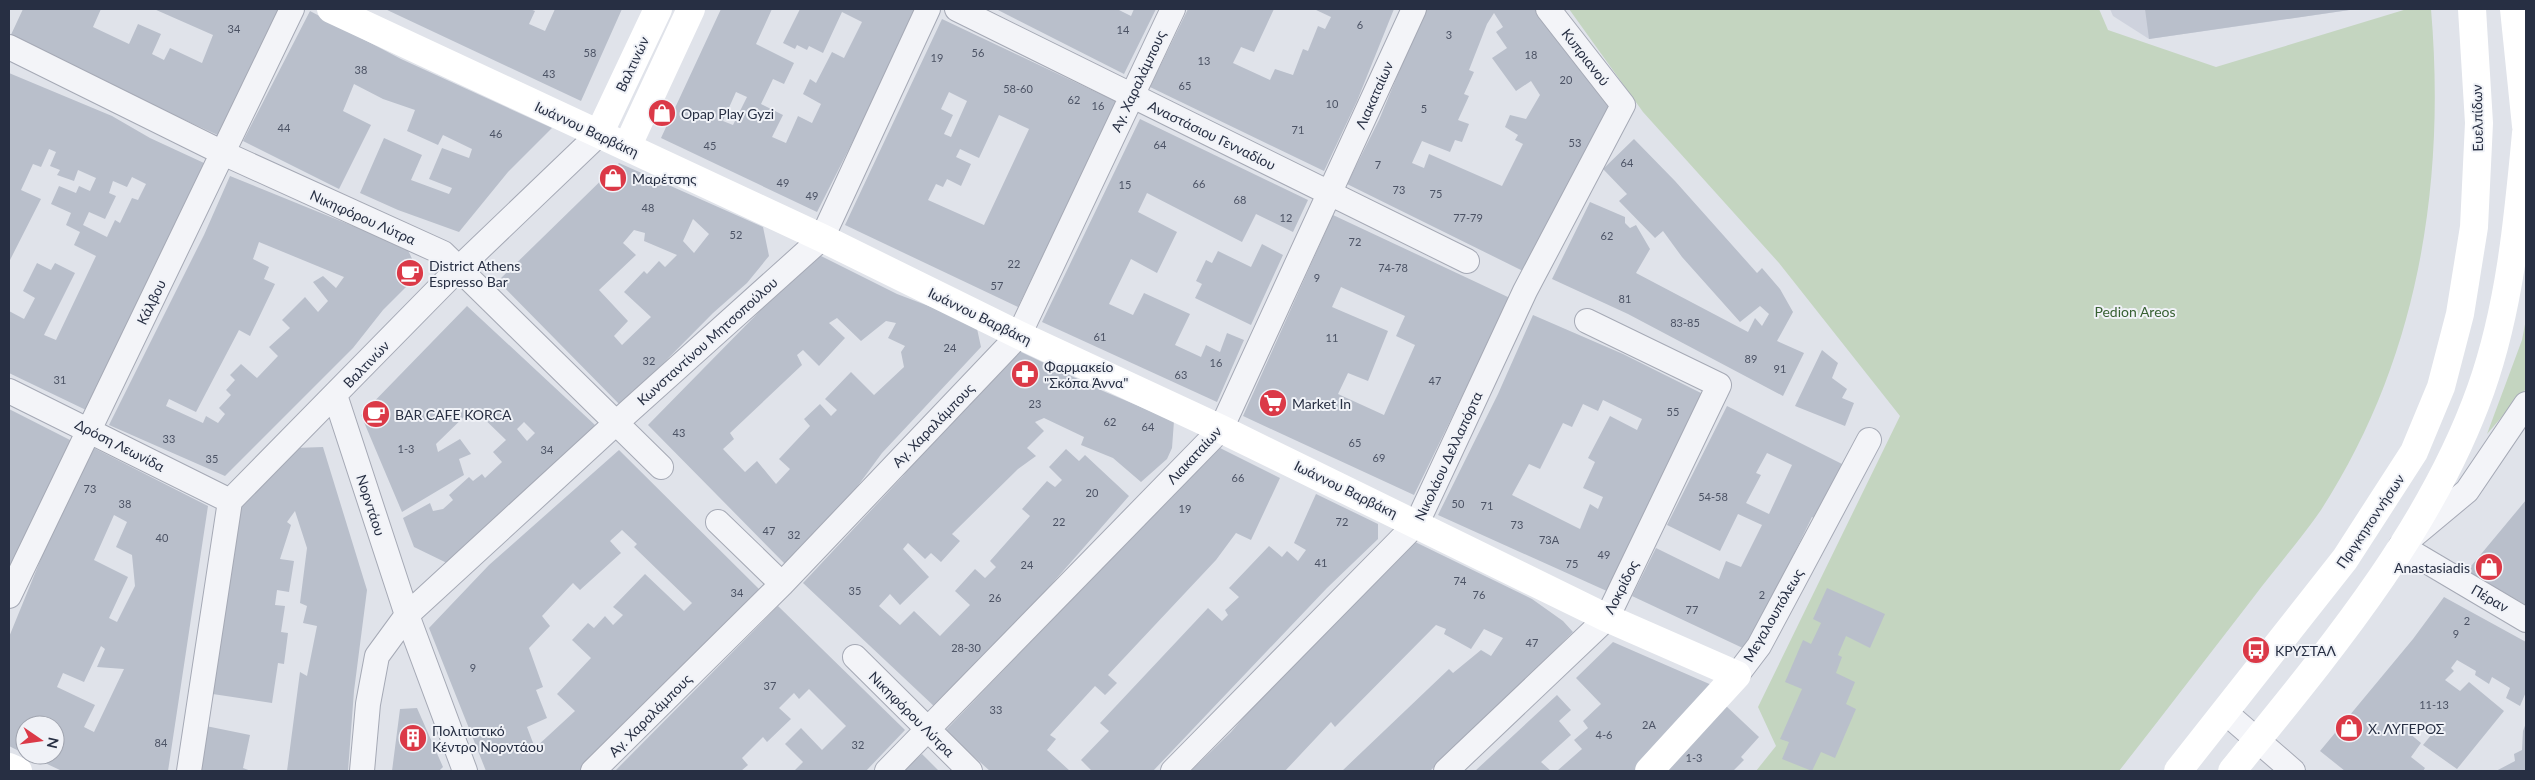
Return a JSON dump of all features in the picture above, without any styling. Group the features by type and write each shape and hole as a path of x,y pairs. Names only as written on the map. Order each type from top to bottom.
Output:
{"street":[{"name":"Κάλβου","path":"9,596 292,9"},
{"name":"Ιωάννου Βαρβάκη","path":"331,9 822,238 1019,335 1221,429 1607,618 1737,675"},
{"name":"Βαλτινών","path":"230,501 459,268 599,134 658,9"},
{"path":"627,147 691,9"},
{"name":"Κωνσταντίνου Μητσοπούλου","path":"407,615 616,423 822,238 928,9"},
{"name":"Αναστάσιου Γενναδίου","path":"957,9 1467,261"},
{"name":"Αγ. Χαραλάμπους","path":"593,771 782,584 1019,335 1172,9"},
{"name":"Λιακαταίων","path":"888,771 1221,429 1414,9"},
{"name":"Κυπριανού","path":"1548,9 1623,106"},
{"name":"Ευελπίδων","path":"2472,9 2479,123 2474,228"},
{"path":"2514,9 2526,126"},
{"path":"2522,9 2526,24"},
{"name":"Νικηφόρου Λύτρα","path":"9,47 223,153 443,253 661,467"},
{"name":"Νικολάου Δελλαπόρτα","path":"1173,771 1417,524 1525,291 1623,106"},
{"path":"2232,771 2348,623 2401,546 2447,466 2482,389 2506,291 2516,236 2526,132"},
{"name":"Πριγκηποννήσων","path":"2178,771 2226,713 2345,559 2414,452 2441,387 2452,348 2468,275 2474,228"},
{"name":"Λοκρίδος","path":"1446,771 1607,618 1719,385 1587,321"},
{"name":"Δρόση Λεωνίδα","path":"9,391 90,429 230,501"},
{"name":"Νορντάου","path":"335,395 407,615 466,771"},
{"path":"2401,546 2467,491 2526,404"},
{"name":"Μεγαλουπόλεως","path":"1650,771 1737,675 1759,646 1869,440"},
{"path":"189,771 230,501"},
{"path":"718,522 782,584"},
{"name":"Πέραν","path":"2401,546 2526,620"},
{"path":"362,771 368,704 377,656 407,615"},
{"name":"Νικηφόρου Λύτρα","path":"855,657 970,771"},
{"path":"2226,713 2293,771"},
{"path":"9,767 18,771"}],"shaded area":[{"path":"2110,9 2357,9 2149,39 2113,16"}],"green space":[{"name":"Pedion Areos","path":"1569,9 2099,9 2108,30 2216,67 2407,9 2431,9 2435,75 2434,140 2428,205 2418,269 2402,332 2381,393 2354,453 2321,510 2119,771 1756,771 1776,746 1758,707 1900,416 1779,263 1643,112"},
{"path":"2526,319 2526,389 2487,434 2522,340"}],"building":[{"path":"23,9 101,9 93,27 129,44 138,24 161,34 152,54 164,60 170,48 202,63 213,35 154,9 284,9 224,138 9,39"},
{"path":"385,9 530,9 535,11 529,24 545,31 555,9 622,9 581,101"},
{"path":"721,9 772,9 756,44 794,63 784,84 773,79 761,104 783,115 772,137 786,143 798,116 812,123 821,104 803,94 810,79 816,83 832,52 844,58 862,22 842,12 823,53 809,46 807,50 797,45 795,49 783,43 800,9 916,9 896,56 817,212 661,138","holes":["736,92 747,97 733,125 723,121"]},
{"path":"996,9 1117,9 1131,16 1134,9 1156,9 1124,74"},
{"path":"1188,9 1274,9 1254,52 1241,47 1233,63 1270,80 1275,69 1293,75 1303,49 1308,51 1318,26 1325,29 1331,17 1314,9 1394,9 1357,101 1324,171 1150,87"},
{"path":"1425,9 1538,9 1611,105 1525,272 1347,184 1379,120","holes":["1494,13 1503,27 1496,32 1507,48 1492,58 1516,91 1531,81 1540,95 1526,119 1510,115 1505,127 1518,135 1515,140 1523,144 1502,186 1429,154 1424,168 1412,163 1422,141 1450,152 1455,140 1462,142 1469,124 1458,120 1469,96 1464,94 1474,72 1469,70 1487,24"]},
{"path":"2145,9 2349,9 2349,10 2149,39"},
{"path":"310,11 401,59 552,128 508,172 459,232 398,210 360,193 384,138 422,155 411,180 449,194 452,188 429,179 442,148 469,158 472,149 443,135 438,145 407,131 415,110 383,99 354,84 343,111 371,125 339,189 243,141"},
{"path":"942,19 1117,102 1018,307 845,225","holes":["949,92 967,101 951,137 944,134 953,115 941,109","999,115 1029,129 984,225 928,200 936,184 943,187 947,179 961,186 971,164 956,157 960,149 979,158"]},
{"path":"9,73 112,116 150,138 204,163 86,410 9,373 9,311 24,319 35,298 23,291 37,263 51,270 55,263 75,273 44,335 56,340 96,256 74,245 80,232 66,225 71,213 51,204 59,186 76,193 79,186 90,191 96,178 78,170 74,181 57,175 60,170 50,166 56,152 49,149 41,167 33,164 21,190 41,199 9,262","holes":["132,177 146,184 138,200 132,198 120,223 115,220 107,237 83,225 89,212 105,219 116,196 109,193 113,181 127,187"]},
{"path":"1140,119 1308,200 1293,232 1256,214 1242,242 1147,193 1138,212 1177,232 1157,273 1131,259 1109,304 1133,315 1144,293 1190,314 1175,345 1201,357 1206,345 1220,352 1227,333 1244,340 1217,402 1042,322"},
{"path":"1634,139 1675,181 1757,273 1762,268 1780,289 1793,312 1777,341 1804,353 1783,396 1628,314 1552,279 1590,202 1625,217 1625,223 1630,228 1636,225 1650,249 1636,273 1748,332 1755,318 1762,326 1769,314 1760,306 1740,322 1682,257 1663,231 1655,238 1619,201 1627,194 1603,169"},
{"path":"619,163 763,227 769,256 747,283 713,313 621,406 498,281","holes":["693,219 709,234 694,253 683,241","634,230 645,233 644,241 677,255 665,267 659,261 647,274 644,271 624,292 651,317 622,345 614,336 628,321 599,290 636,255 623,243"]},
{"path":"230,176 407,248 419,274 383,310 353,348 225,476 109,425 204,235","holes":["259,242 344,277 336,288 323,276 313,282 328,301 318,312 305,297 282,320 290,328 269,347 278,356 257,378 241,364 230,375 235,380 226,390 231,395 219,408 225,414 218,423 206,416 203,423 166,406 169,399 196,412 239,330 250,336 275,284 264,279 269,267 253,259"]},
{"path":"1333,215 1510,298 1414,495 1243,416","holes":["1341,287 1405,316 1396,336 1415,345 1384,415 1338,394 1348,373 1368,381 1388,331 1332,307"]},
{"path":"1262,244 1283,255 1251,325 1195,298 1202,284 1196,281 1206,260 1212,263 1218,251 1251,267"},
{"path":"811,251 897,294 976,324 981,347 882,453 854,491 786,565 648,425 755,316","holes":["837,318 861,341 886,321 896,323 888,338 905,346 901,352 904,367 874,395 851,372 825,399 837,410 831,416 820,404 804,419 810,426 779,459 790,469 776,484 757,461 745,472 723,449 734,439 730,433 802,365 797,355 803,350 819,366 845,338 829,323"]},
{"path":"467,306 595,425 553,468 449,564 414,547 403,518 430,503 433,511 443,509 453,500 449,495 469,477 473,481 482,474 485,478 502,462 493,452 506,440 473,408 436,444 438,452 460,439 471,454 459,459 464,475 402,512 361,415","holes":["524,422 535,433 527,441 517,429"]},
{"path":"1533,315 1623,354 1703,394 1609,592 1438,515 1498,394","holes":["1603,400 1642,419 1637,430 1610,416 1588,458 1595,462 1583,488 1603,497 1598,509 1590,504 1580,529 1512,495 1529,464 1540,469 1563,423 1572,427 1583,404 1598,411"]},
{"path":"1822,350 1838,363 1832,378 1847,389 1842,398 1854,403 1845,426 1795,406"},
{"path":"1019,351 1103,391 1174,421 1172,448 1167,459 1141,482 1113,458 1081,445 1084,437 1044,418 1035,422 1044,431 1027,448 1036,456 1018,469 952,534 960,541 941,562 931,553 925,559 908,543 903,549 929,577 900,605 890,594 879,606 900,625 914,611 940,636 970,605 955,591 975,569 985,578 996,567 990,561 1030,516 1022,509 1047,481 1055,487 1062,480 1049,467 1066,449 1079,461 1085,455 1129,496 1035,603 936,708 803,583 903,476 929,443"},
{"path":"1727,406 1844,465 1817,520 1812,517 1747,650 1632,596 1656,548 1719,579 1726,561 1741,567 1762,525 1738,514 1720,551 1667,525","holes":["1767,453 1792,465 1769,514 1746,503 1761,475 1756,473"]},
{"path":"9,409 72,441 9,572"},
{"path":"323,447 367,590 354,691 348,771 287,771 300,672 307,676 317,626 303,623 307,606 300,603 307,548 295,511 287,522 291,525 280,559 294,561 289,592 277,590 275,605 285,606 281,632 288,633 284,664 278,663 272,703 206,693 236,504 295,448"},
{"path":"1218,447 1280,478 1251,540 1236,533 1216,560 1108,675 1117,683 1105,695 1095,686 1050,735 1056,739 1047,750 1070,771 990,771 945,731"},
{"path":"94,448 208,506 168,771 62,771 49,765 65,765 65,715 15,715 15,749 9,746 9,637 49,539","holes":["114,515 127,522 116,547 132,555 135,586 117,622 109,618 128,577 94,560","101,646 105,649 97,667 124,669 94,732 84,727 95,705 57,687 63,673 84,682"]},
{"path":"619,450 759,589 641,707 582,771 486,771 429,628 489,565","holes":["622,530 637,544 634,547 692,603 684,611 645,574 613,607 623,615 613,625 605,616 594,628 588,623 572,640 591,658 557,694 575,711 535,748 527,727 547,718 536,690 543,687 529,648 550,626 542,616 573,583 580,590 621,553 610,541"]},
{"path":"1316,494 1378,524 1378,539 1327,588 1153,771 1092,771 1081,760 1109,731 1100,723 1208,608 1222,621 1228,615 1225,610 1239,597 1229,588 1269,546 1282,557 1287,551 1298,561 1306,550 1294,543"},
{"path":"2526,500 2526,605 2467,571"},
{"path":"1409,539 1532,599 1563,621 1573,632 1491,714 1430,771 1342,771 1449,669 1453,673 1481,650 1491,656 1503,638 1484,629 1471,649 1444,634 1446,629 1436,625 1335,727 1331,722 1285,771 1191,771 1231,732 1281,674"},
{"path":"1827,588 1885,614 1870,648 1846,636 1838,655 1842,657 1836,673 1855,682 1846,704 1856,709 1835,758 1821,752 1812,771 1782,759 1789,742 1780,739 1802,689 1785,682 1803,640 1811,644 1821,623 1813,619"},
{"path":"2444,597 2526,642 2526,692 2520,706 2506,698 2510,688 2492,677 2489,684 2475,675 2476,671 2457,660 2451,668 2454,671 2445,680 2460,691 2469,682 2504,711 2457,769 2423,745 2432,734 2417,722 2409,733 2421,743 2411,757 2425,768 2423,771 2345,771 2320,751 2413,639"},
{"path":"778,606 905,730 866,771 794,771 803,762 785,744 801,728 822,750 846,726 809,689 799,699 794,693 779,708 791,719 767,742 763,737 742,758 748,765 741,771 615,771"},
{"path":"1613,642 1714,686 1635,771 1557,771 1582,749 1574,740 1588,728 1583,721 1601,704 1576,678"},
{"path":"1557,695 1571,710 1559,721 1571,735 1541,762 1551,771 1475,771"},
{"path":"1725,705 1759,737 1741,757 1744,760 1733,771 1663,771"},
{"name":"Πολιτιστικό Κέντρο Νορντάου","path":"417,708 443,767 439,771 392,771 400,709"},
{"path":"2526,723 2526,771 2496,771 2515,761 2514,754 2522,750 2523,731"},
{"path":"201,725 250,735 243,768 251,771 195,771"},
{"path":"922,754 939,771 903,771"}],"place":[{"name":"Opap Play Gyzi","path":"662,113"},
{"name":"Μαρέτσης","path":"613,178"},
{"name":"District Athens Espresso Bar","path":"410,273"},
{"name":"Φαρμακείο \"Σκόπα Άννα\"","path":"1025,374"},
{"name":"Market In","path":"1273,403"},
{"name":"BAR CAFE KORCA","path":"376,414"},
{"name":"Anastasiadis","path":"2489,567"},
{"name":"ΚΡΥΣΤΑΛ","path":"2256,650"},
{"name":"Χ. ΛΥΓΕΡΟΣ","path":"2349,728"},
{"name":"Πολιτιστικό Κέντρο Νορντάου","path":"413,738"}]}
